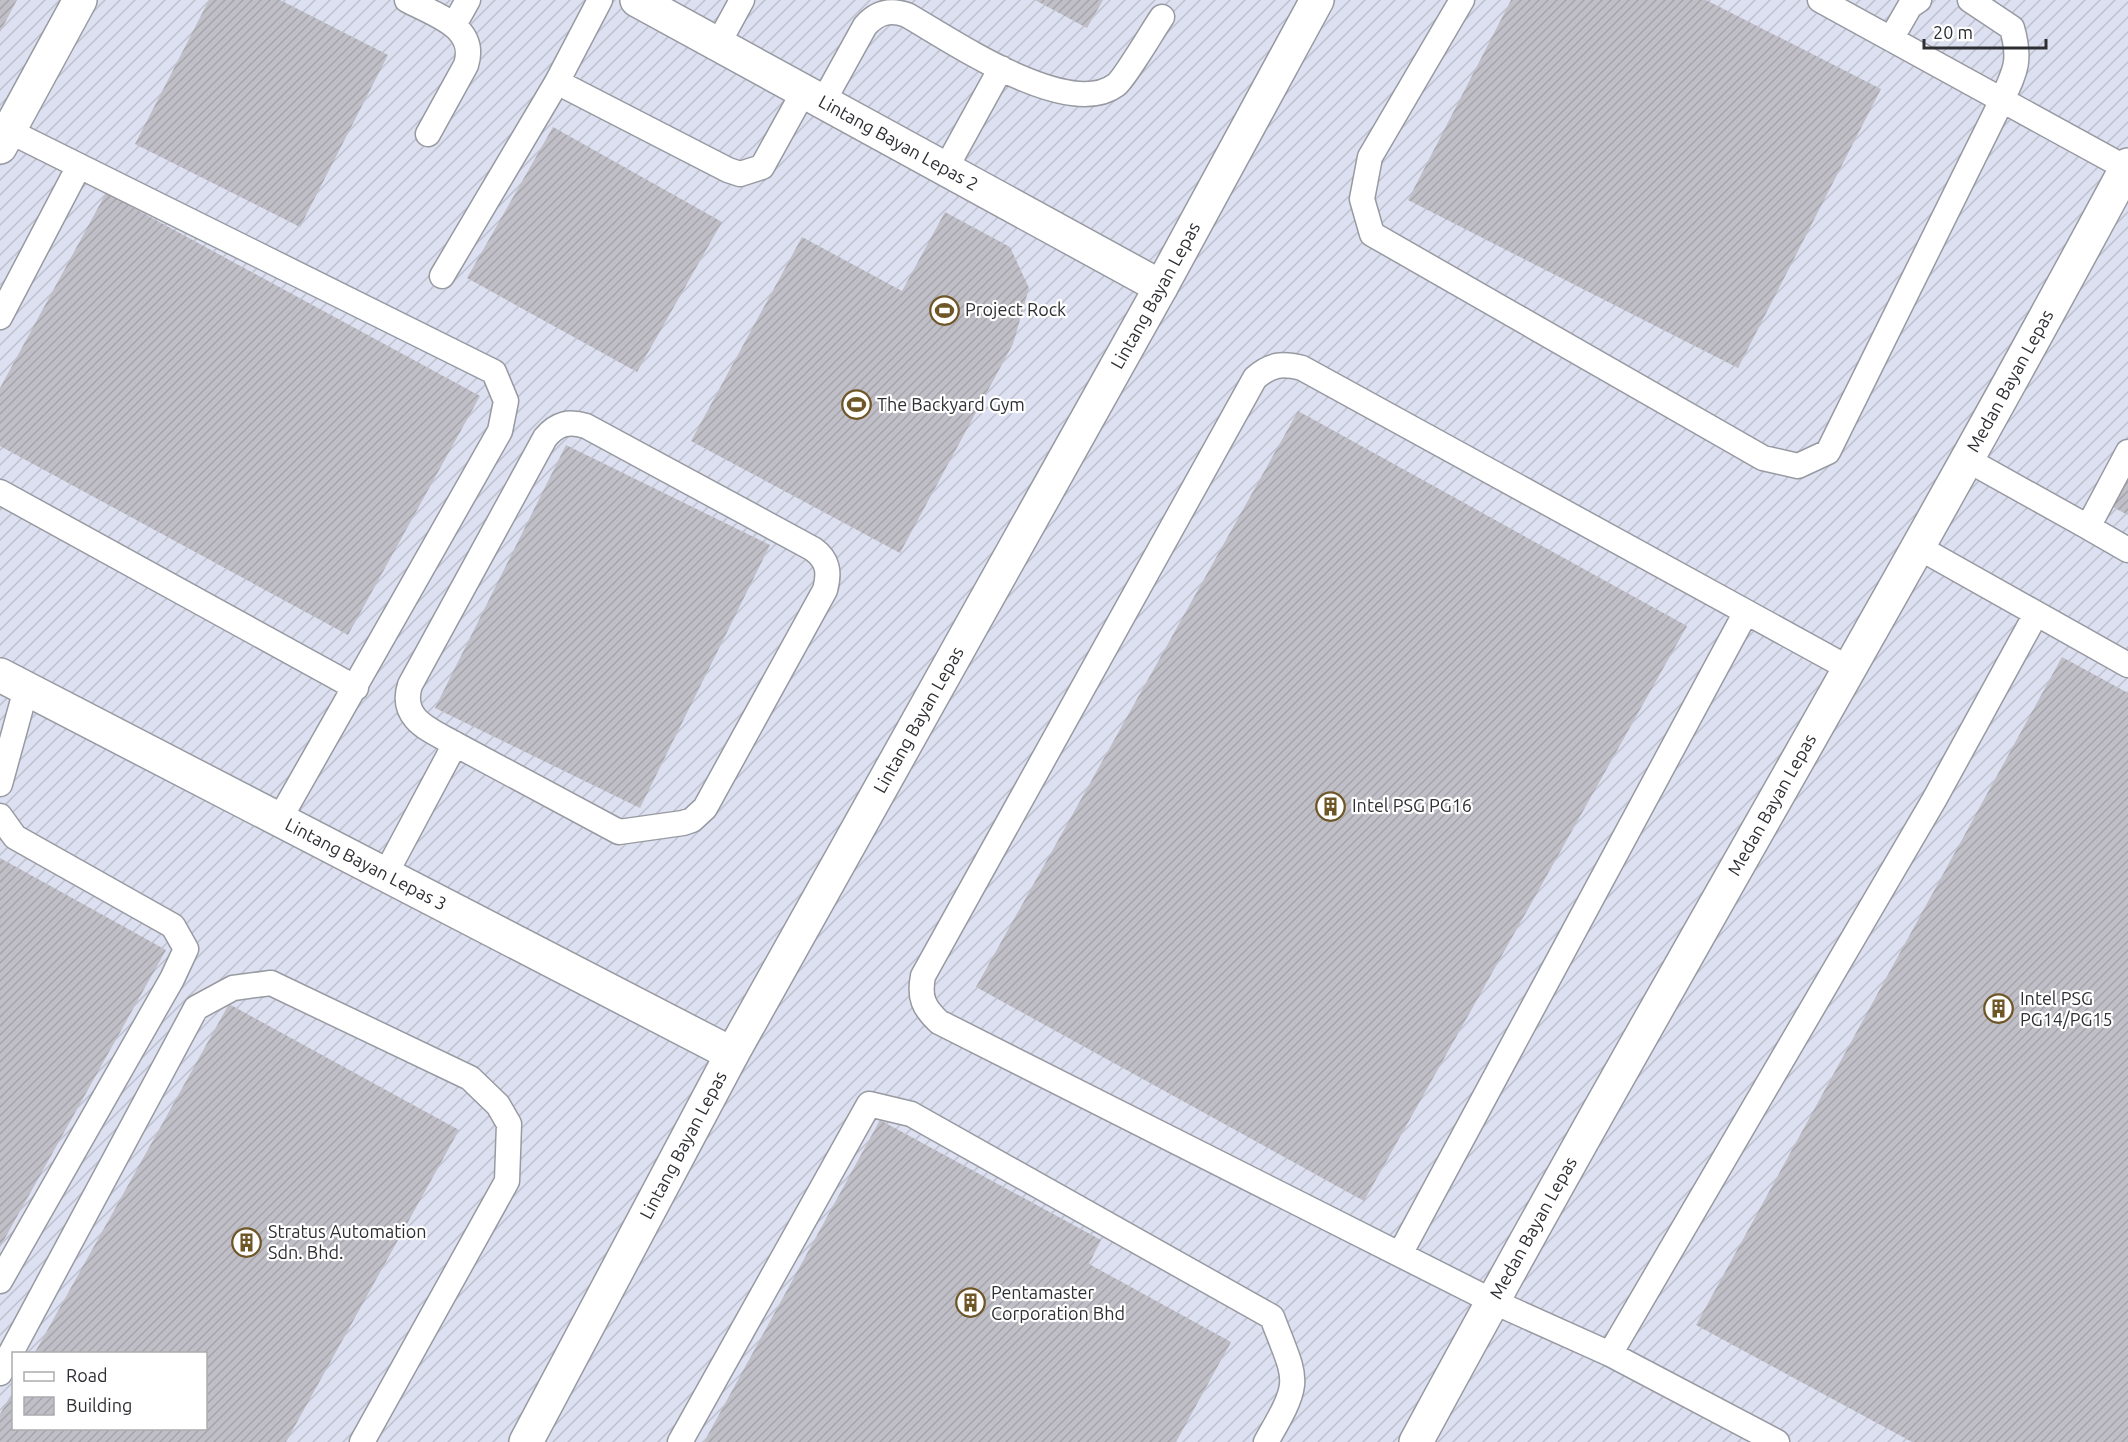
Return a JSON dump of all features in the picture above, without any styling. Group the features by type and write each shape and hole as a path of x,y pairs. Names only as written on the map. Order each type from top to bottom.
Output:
{"street":[{"path":"4,139 80,0"},
{"name":"Lintang Bayan Lepas 2","path":"637,0 1161,286"},
{"name":"Lintang Bayan Lepas","path":"526,1442 732,1054 1161,286 1317,0"},
{"name":"Medan Bayan Lepas","path":"1416,1442 1492,1301 1850,669 2127,167"},
{"name":"Lintang Bayan Lepas 3","path":"13,682 732,1054"}],"lane":[{"path":"407,0 463,32 470,54 428,134"},
{"path":"454,25 468,0"},
{"path":"442,276 557,82 600,0"},
{"path":"718,44 742,0"},
{"path":"1462,0 1370,157 1362,199 1372,234 1763,458 1798,466 1828,452 2013,76 2018,51 2012,28 1970,0"},
{"path":"1820,0 2127,167"},
{"path":"1891,39 1910,6 1919,0"},
{"path":"557,82 728,171 740,174 762,167 866,26 873,18 884,12 896,11 907,15 1001,68 1046,89 1071,95 1093,94 1116,85 1162,17"},
{"path":"946,168 1001,68"},
{"path":"4,139 79,166 494,372 506,400 500,431 279,820"},
{"path":"0,316 79,166"},
{"path":"1777,1442 1610,1354 1492,1301 939,1022 925,1010 920,993 923,976 1255,378 1268,367 1284,364 1302,368 1850,669"},
{"path":"564,423 586,426 813,549 822,556 828,567 825,590 705,808 692,820 619,832 455,744 422,726 413,718 406,696 545,438 553,429 564,423"},
{"path":"2088,527 2128,452"},
{"path":"1966,459 2128,550"},
{"path":"0,492 356,688"},
{"path":"1918,547 2128,665"},
{"path":"1400,1254 1746,612"},
{"path":"1610,1354 1934,800 2036,614"},
{"path":"0,784 13,682"},
{"path":"385,875 455,744"},
{"path":"0,816 15,837 173,926 186,949 172,979 0,1281"},
{"path":"0,1373 196,1008 233,988 271,983 470,1078 498,1105 509,1124 507,1181 371,1439"},
{"path":"680,1442 869,1104 911,1114 1272,1317 1294,1378 1290,1401 1266,1442"}],"shaded area":[{"path":"0,0 2128,0 2128,1442 0,1442"}],"building":[{"path":"0,0 17,0 0,32"},
{"path":"209,0 280,0 388,55 300,227 135,144"},
{"path":"1035,0 1103,0 1087,28"},
{"path":"1511,0 1706,0 1881,89 1738,368 1408,200"},
{"path":"553,127 722,222 637,372 467,278"},
{"path":"106,193 480,396 348,635 0,446 0,388"},
{"path":"945,212 1010,247 1029,288 1013,344 900,553 691,441 802,237 902,291"},
{"name":"Intel PSG PG16","path":"1298,411 1687,626 1364,1201 976,987"},
{"path":"566,445 770,545 640,808 435,708"},
{"path":"2128,465 2128,515 2107,504"},
{"name":"Intel PSG PG14/PG15","path":"2062,657 2128,693 2128,1442 1912,1442 1696,1325"},
{"path":"0,858 166,950 0,1247"},
{"name":"Stratus Automation Sdn. Bhd.","path":"229,1004 459,1130 286,1442 0,1442 0,1414 12,1393 12,1430 207,1430 207,1352 35,1352"},
{"name":"Pentamaster Corporation Bhd","path":"880,1120 1101,1240 1089,1264 1231,1342 1176,1442 704,1442"}],"place":[{"name":"Project Rock","path":"944,310"},
{"name":"The Backyard Gym","path":"856,405"},
{"name":"Intel PSG PG16","path":"1331,806"},
{"name":"Intel PSG PG14/PG15","path":"1999,1009"},
{"name":"Stratus Automation Sdn. Bhd.","path":"247,1242"},
{"name":"Pentamaster Corporation Bhd","path":"970,1303"}]}
